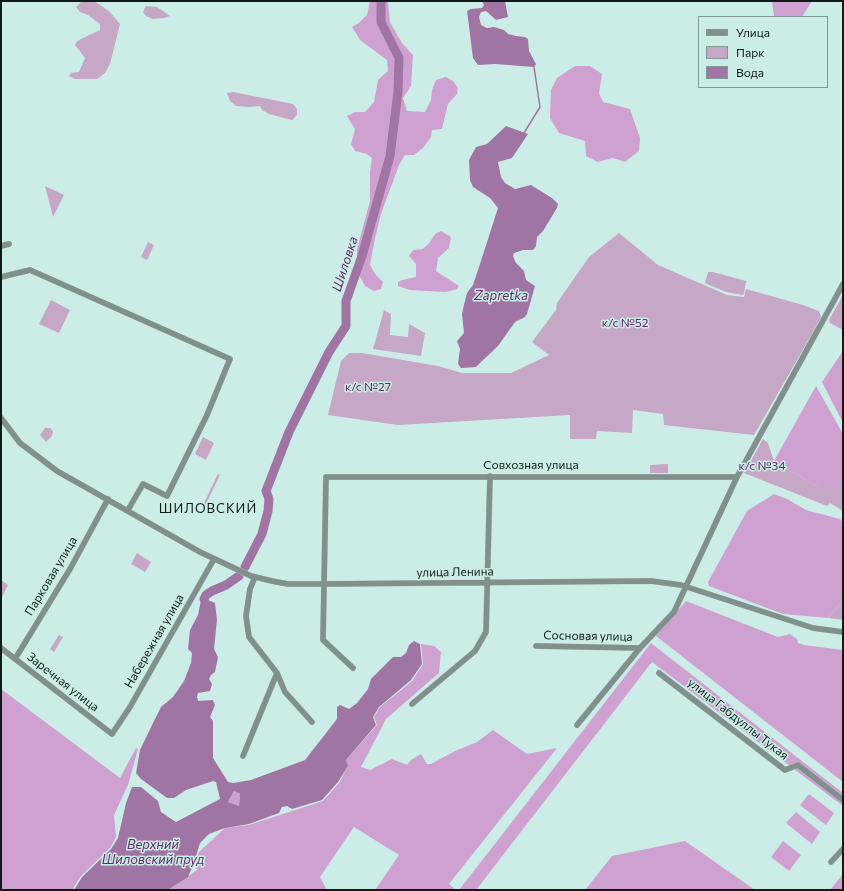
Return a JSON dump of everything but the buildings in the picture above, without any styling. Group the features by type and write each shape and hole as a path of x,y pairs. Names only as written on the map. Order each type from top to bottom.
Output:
{"street":[{"path":"1,246 9,244"},
{"path":"1,277 30,270 230,359 207,415 167,496 143,484 128,510"},
{"path":"577,725 640,648 674,612 737,477 843,284"},
{"name":"улица Ленина","path":"1,418 11,434 34,455 61,474 107,501 128,510 227,566 253,576 288,584 652,581 685,587 813,628 843,632"},
{"path":"412,704 475,651 486,632 490,476"},
{"name":"Совхозная улица","path":"323,584 326,477 737,477"},
{"name":"Парковая улица","path":"15,659 70,568 107,501"},
{"name":"Набережная улица","path":"112,734 130,707 214,559"},
{"path":"253,576 246,616 249,637 278,673 285,692 312,722"},
{"path":"323,584 323,640 353,668"},
{"name":"Сосновая улица","path":"536,646 640,648"},
{"name":"Заречная улица","path":"1,648 112,734"},
{"path":"243,756 278,673"},
{"name":"улица Габдуллы Тукая","path":"659,673 785,770 798,765 843,800"},
{"path":"831,862 843,849"}],"green space":[{"path":"82,1 94,1 109,11 120,24 110,64 105,73 97,79 75,79 69,76 71,73 79,72 85,58 75,45 77,41 100,30 100,24 88,15 80,12 76,7"},
{"path":"146,6 157,7 170,16 153,19 146,16 143,12"},
{"path":"233,92 293,104 297,109 297,115 292,120 269,114 262,110 260,106 236,106 230,101 227,93"},
{"path":"45,186 64,195 53,217"},
{"name":"к/с №52","path":"619,233 658,265 727,295 744,297 746,289 819,311 821,317 754,435 664,425 663,414 633,410 632,433 597,431 596,439 570,439 570,415 398,425 328,415 341,361 349,353 362,353 438,366 462,373 511,373 549,355 532,342 556,310 557,303 589,257"},
{"path":"148,242 154,245 147,260 141,257"},
{"path":"708,272 746,281 744,294 742,295 726,292 705,283"},
{"path":"843,295 843,330 830,323 829,320"},
{"path":"51,300 70,310 59,333 39,324"},
{"path":"384,310 391,314 390,335 408,337 409,324 425,333 421,356 373,349"},
{"path":"45,428 50,428 53,431 52,436 46,442 40,435"},
{"path":"203,437 214,443 206,460 195,454"},
{"name":"к/с №34","path":"763,439 768,443 774,461 818,487 843,487 843,511 830,503 827,506 744,473"},
{"path":"668,464 668,473 650,473 650,465"},
{"path":"218,474 220,475 205,506 203,505"},
{"path":"137,553 151,562 145,572 131,564"},
{"path":"1,580 8,585 1,599"},
{"path":"843,600 843,620 828,618"},
{"path":"59,635 63,637 54,652 50,649"}],"shaded area":[{"path":"370,1 388,1 390,22 402,43 413,55 411,86 403,98 407,111 425,112 431,100 432,90 436,80 446,77 453,81 458,88 457,94 448,104 442,129 432,130 431,137 423,148 414,155 405,155 399,165 381,214 375,238 370,265 376,275 383,282 381,289 374,291 365,286 360,277 357,262 357,249 370,201 370,172 372,158 367,154 355,151 351,144 355,129 347,116 355,112 365,112 374,102 378,80 388,71 387,60 360,40 352,27 359,23 367,15"},
{"path":"772,1 812,1 803,16 774,16"},
{"path":"575,66 590,66 602,74 599,93 603,102 630,109 640,138 639,151 625,162 613,158 598,162 586,156 585,141 559,133 550,118 551,90 557,78"},
{"path":"441,231 451,237 449,248 438,258 436,271 459,286 457,289 446,292 426,291 410,290 398,286 398,282 402,280 416,277 416,264 409,256 413,250 423,249 435,234"},
{"path":"843,351 843,423 822,382"},
{"path":"816,386 843,434 843,487 818,487 774,461"},
{"path":"774,494 787,499 806,510 840,519 843,522 843,600 828,618 783,614 709,586 708,582 747,511"},
{"path":"686,601 778,637 790,634 797,639 798,643 804,645 843,650 843,782 656,636"},
{"path":"651,643 843,793 843,806 652,662 476,890 459,890"},
{"path":"421,644 434,646 441,652 439,673 386,719 361,767 370,770 392,759 407,765 411,760 421,754 427,764 431,764 455,751 477,742 493,730 527,754 557,748 449,884 456,890 375,890 399,855 354,827 320,877 327,890 169,890 197,870 195,863 199,852 225,828 249,825 323,801 339,783 348,766 346,760 377,725 374,717 380,707 412,681 423,664"},
{"path":"1,689 120,778 136,748 138,749 128,785 114,815 116,837 110,848 81,876 72,890 1,890"},
{"path":"234,791 240,794 239,806 228,802"},
{"path":"809,794 834,813 826,825 800,805"},
{"path":"796,812 820,832 812,844 786,823"},
{"path":"685,841 755,890 585,890 612,856"},
{"path":"783,841 801,855 789,871 771,857"},
{"path":"843,874 843,890 830,890"}],"water":[{"path":"482,1 505,1 508,17 496,20 486,11 481,12 479,17 481,25 487,28 494,27 504,30 508,34 525,37 528,39 529,51 536,64 534,67 495,64 478,65 473,58 467,11 482,8 484,5"},
{"name":"Zapretka","path":"506,126 528,134 512,158 498,162 501,177 505,183 515,189 531,185 552,198 558,204 543,231 537,237 536,246 533,250 523,250 514,253 513,256 516,263 524,271 526,280 535,286 527,314 525,317 515,322 498,346 476,367 461,368 458,364 460,349 457,341 464,333 462,314 464,305 467,293 473,285 498,208 490,198 473,187 470,180 469,160 476,147 487,144"},
{"name":"Верхний Шиловский пруд","path":"207,590 212,591 208,596 208,600 215,603 217,620 214,649 218,657 215,672 209,679 212,684 210,691 198,693 197,697 198,701 213,700 215,705 210,717 213,721 213,758 228,782 233,783 251,780 305,760 337,719 337,707 340,705 349,709 357,703 368,689 371,679 393,657 401,657 406,653 409,645 414,641 420,644 422,664 411,680 379,707 373,717 376,725 346,760 348,766 338,782 322,800 292,809 287,806 282,807 279,813 249,824 225,828 209,834 200,843 188,877 168,890 74,890 82,877 111,849 118,838 126,803 132,787 141,787 158,801 161,812 176,822 220,799 216,782 213,781 186,790 174,798 167,798 141,779 136,773 140,750 161,707 173,697 184,681 191,663 192,653 188,649 190,630 198,615 201,600","holes":["234,791 240,794 239,806 228,802"]}],"waterway":[{"name":"Шиловка","path":"245,567 262,534 268,511 269,499 266,491 289,432 329,352 346,326 346,301 362,256 390,156 398,92 399,58 381,22 381,1"},
{"path":"524,133 540,107 534,67"},
{"name":"Шиловка","path":"204,599 206,595 212,591 226,585 239,576"}],"district":[{"name":"ШИЛОВСКИЙ","path":"208,509"}],"park label":[{"name":"к/с №27","path":"368,387"}]}
